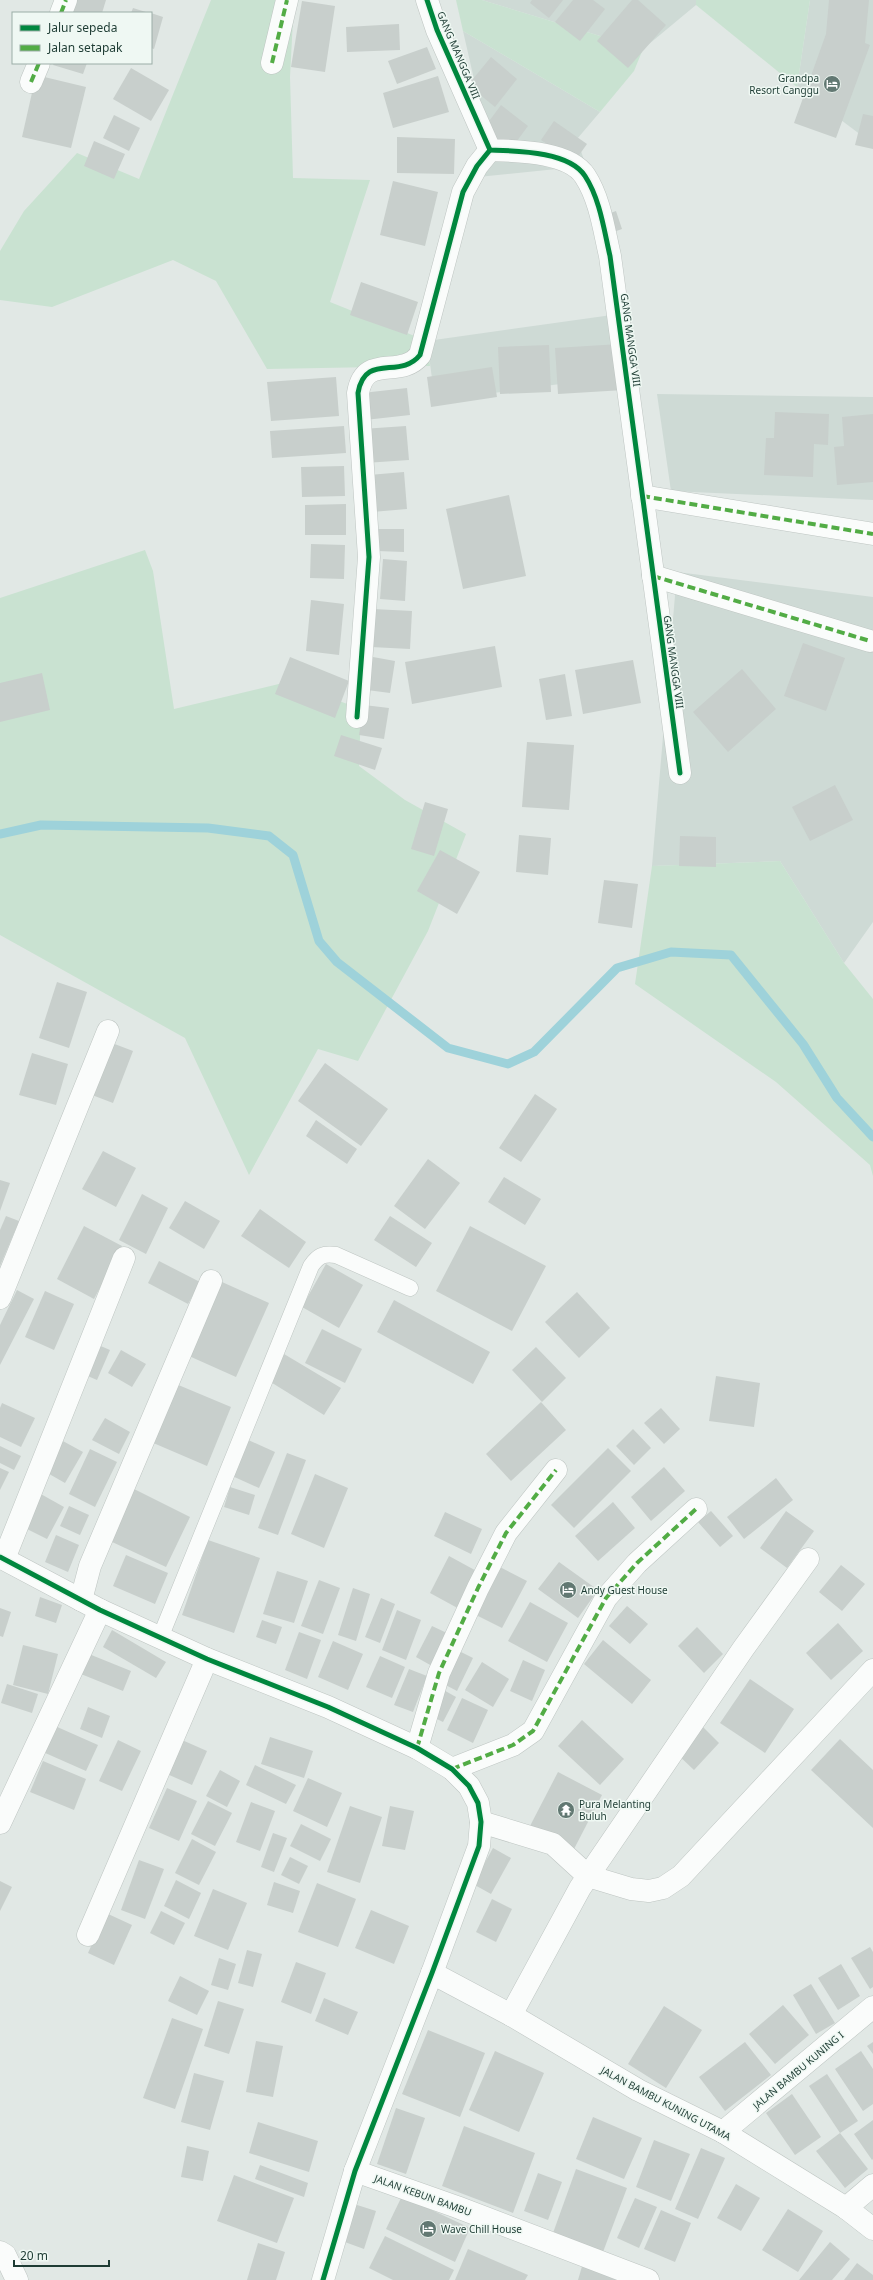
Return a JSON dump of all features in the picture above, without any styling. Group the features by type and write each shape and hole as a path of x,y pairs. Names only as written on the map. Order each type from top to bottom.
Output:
{"street":[{"path":"61,12 66,0"},
{"path":"272,63 288,0"},
{"name":"GANG MANGGA VIII","path":"427,0 437,30 490,150 527,152 572,163 585,175 597,203 610,256 680,773"},
{"path":"357,717 369,557 358,393 360,382 365,374 378,369 408,365 415,361 420,355 463,192 477,166 490,150"},
{"path":"642,496 873,534"},
{"path":"653,576 870,641"},
{"path":"0,1298 108,1030"},
{"path":"124,1258 2,1558 90,1605 207,1660 328,1708 417,1748 452,1769 469,1786 478,1803 481,1822 479,1846 432,1973 355,2171 323,2280"},
{"path":"0,1823 90,1605 90,1566 210,1281"},
{"path":"417,1748 439,1673 478,1588 506,1533 556,1470"},
{"path":"452,1769 513,1745 533,1731 606,1598 637,1563 696,1509"},
{"path":"511,2015 588,1876 743,1648 808,1559"},
{"path":"88,1935 207,1660"},
{"path":"481,1822 553,1844 588,1876 631,1889 649,1891 663,1888 681,1876 873,1670"},
{"name":"JALAN BAMBU KUNING UTAMA","path":"432,1973 511,2015 638,2090 723,2132 846,2208 873,2229"},
{"name":"JALAN BAMBU KUNING I","path":"723,2132 873,2007"},
{"name":"JALAN KEBUN BAMBU","path":"355,2171 457,2207 648,2280"},
{"path":"846,2208 873,2185"},
{"path":"0,2252 6,2255 17,2280"}],"lane":[{"path":"160,1638 311,1266 318,1257 326,1254 336,1255 410,1288"}],"shaded area":[{"path":"482,0 696,0 696,5 643,49"},
{"path":"810,0 873,0 873,144 797,87"},
{"path":"463,31 600,112 577,139 586,166 478,177 492,158"},
{"path":"619,314 627,375 435,401 427,341"},
{"path":"657,394 873,397 873,500 671,491"},
{"path":"677,572 873,597 873,922 844,963 780,861 652,866"}],"green space":[{"path":"211,0 294,0 290,77 293,178 370,180 330,302 427,341 430,366 267,369 216,281 173,260 52,307 0,300 0,251 24,211 77,153 139,179"},
{"path":"456,0 482,0 643,49 634,71 600,112 463,31"},
{"path":"696,0 810,0 797,87 696,5"},
{"path":"145,550 153,571 174,709 287,682 361,709 359,766 405,800 466,834 428,931 358,1061 318,1049 249,1175 185,1038 0,935 0,598"},
{"path":"780,861 844,963 873,999 873,1176 870,1165 776,1082 635,984 652,866"}],"building":[{"path":"73,0 106,0 102,12 69,12"},
{"path":"532,0 563,0 549,18 530,3"},
{"path":"573,0 593,0 605,9 580,41 555,22"},
{"path":"632,0 638,0 666,25 628,68 597,41"},
{"name":"Grandpa Resort Canggu","path":"829,0 869,0 865,43 870,45 836,138 794,123 826,34"},
{"path":"302,1 335,6 325,72 291,67"},
{"path":"133,8 146,12 131,12"},
{"path":"152,13 163,17 154,49 152,48"},
{"path":"399,24 400,50 347,52 346,27"},
{"path":"427,47 436,69 397,84 388,61"},
{"path":"491,57 517,79 495,107 468,85"},
{"path":"54,64 87,64 83,74"},
{"path":"131,68 169,90 151,121 113,99"},
{"path":"36,75 86,87 71,148 22,137"},
{"path":"438,76 449,112 393,128 383,93"},
{"path":"501,105 528,126 511,149 484,128"},
{"path":"863,114 873,116 873,149 855,145"},
{"path":"114,115 140,128 129,151 103,138"},
{"path":"554,121 587,144 574,162 541,140"},
{"path":"397,137 455,139 454,174 397,173"},
{"path":"94,141 125,154 114,179 84,166"},
{"path":"393,181 438,192 425,246 380,235"},
{"path":"616,211 622,229 608,234 602,216"},
{"path":"361,282 418,302 407,335 350,315"},
{"path":"620,344 624,390 558,394 555,348"},
{"path":"549,345 551,392 500,394 498,347"},
{"path":"492,367 497,397 431,407 427,377"},
{"path":"336,377 339,416 271,421 267,382"},
{"path":"407,388 410,415 365,420 362,393"},
{"path":"775,412 829,414 828,445 814,444 813,477 764,475 766,438 774,438"},
{"path":"873,414 873,482 837,485 834,447 844,446 842,417"},
{"path":"344,426 346,453 272,458 270,431"},
{"path":"406,426 409,460 365,463 362,429"},
{"path":"344,466 345,496 302,497 301,467"},
{"path":"404,472 407,509 372,512 369,475"},
{"path":"509,495 526,576 463,589 446,509"},
{"path":"346,504 346,535 305,535 305,505"},
{"path":"377,529 404,529 404,552 377,551"},
{"path":"311,544 345,545 344,579 310,578"},
{"path":"383,559 407,561 405,601 380,599"},
{"path":"311,600 344,604 339,655 306,651"},
{"path":"373,609 412,611 410,649 371,647"},
{"path":"803,643 845,658 826,711 784,696"},
{"path":"495,646 502,687 412,704 405,662"},
{"path":"290,657 349,681 335,718 275,694"},
{"path":"373,657 395,661 390,693 367,690"},
{"path":"633,660 641,703 583,714 575,670"},
{"path":"742,669 776,709 728,752 693,712"},
{"path":"42,673 50,710 0,722 0,683"},
{"path":"565,674 572,716 546,720 539,679"},
{"path":"364,705 389,708 384,739 359,735"},
{"path":"341,735 382,748 375,770 334,756"},
{"path":"527,742 574,745 569,810 522,807"},
{"path":"835,785 853,820 810,841 792,807"},
{"path":"425,802 448,809 434,856 411,849"},
{"path":"519,835 551,838 548,875 516,872"},
{"path":"680,836 716,837 716,867 679,866"},
{"path":"440,850 480,872 457,914 417,891"},
{"path":"604,880 638,884 632,928 598,923"},
{"path":"57,982 87,992 69,1048 39,1038"},
{"path":"112,1043 133,1051 113,1103 92,1095"},
{"path":"32,1053 68,1064 56,1105 19,1095"},
{"path":"325,1063 388,1109 361,1146 298,1101"},
{"path":"535,1094 557,1109 521,1162 499,1148"},
{"path":"316,1120 357,1149 347,1164 306,1136"},
{"path":"103,1151 136,1168 116,1207 82,1189"},
{"path":"428,1159 460,1183 425,1229 394,1206"},
{"path":"504,1177 541,1199 525,1225 488,1202"},
{"path":"0,1180 10,1183 0,1211"},
{"path":"142,1194 168,1208 146,1254 119,1240"},
{"path":"185,1201 220,1221 204,1249 169,1228"},
{"path":"260,1209 306,1242 289,1268 241,1236"},
{"path":"6,1216 19,1221 0,1266 0,1230"},
{"path":"390,1216 432,1243 416,1267 374,1240"},
{"path":"84,1226 122,1246 94,1299 57,1279"},
{"path":"470,1226 546,1266 512,1331 436,1291"},
{"path":"159,1261 200,1282 188,1304 148,1283"},
{"path":"326,1264 363,1285 339,1328 302,1307"},
{"path":"222,1282 269,1303 236,1377 189,1356"},
{"path":"17,1290 34,1299 0,1365 0,1325"},
{"path":"45,1291 74,1304 54,1350 25,1337"},
{"path":"577,1292 610,1328 579,1358 545,1322"},
{"path":"394,1300 490,1352 473,1384 377,1332"},
{"path":"322,1329 362,1349 345,1383 305,1363"},
{"path":"96,1344 110,1350 97,1380 83,1374"},
{"path":"536,1347 566,1378 542,1402 512,1370"},
{"path":"121,1350 146,1364 132,1387 108,1373"},
{"path":"284,1354 341,1388 324,1415 269,1381"},
{"path":"716,1376 760,1383 754,1427 709,1421"},
{"path":"176,1384 231,1407 207,1466 151,1442"},
{"path":"541,1402 566,1430 511,1481 486,1454"},
{"path":"2,1403 35,1418 21,1447 0,1437 0,1408"},
{"path":"661,1408 680,1429 664,1444 644,1423"},
{"path":"105,1418 130,1432 119,1454 92,1440"},
{"path":"633,1429 651,1448 634,1465 616,1446"},
{"path":"246,1439 275,1452 259,1488 230,1475"},
{"path":"61,1440 83,1452 65,1483 44,1471"},
{"path":"0,1446 21,1456 14,1470 0,1463"},
{"path":"608,1448 631,1471 574,1528 551,1505"},
{"path":"90,1449 117,1462 95,1507 69,1494"},
{"path":"287,1453 306,1460 278,1535 258,1528"},
{"path":"664,1467 685,1491 651,1521 631,1497"},
{"path":"0,1468 9,1472 0,1490"},
{"path":"315,1474 348,1488 324,1548 291,1534"},
{"path":"776,1478 793,1500 744,1539 727,1517"},
{"path":"230,1487 255,1495 249,1515 224,1507"},
{"path":"134,1489 190,1517 166,1567 110,1541"},
{"path":"39,1493 64,1507 47,1539 21,1526"},
{"path":"613,1502 635,1528 598,1561 575,1536"},
{"path":"69,1506 89,1515 80,1535 60,1526"},
{"path":"711,1511 733,1536 720,1547 698,1522"},
{"path":"786,1511 814,1531 787,1568 760,1548"},
{"path":"445,1512 482,1529 471,1554 434,1536"},
{"path":"56,1535 79,1545 68,1572 45,1562"},
{"path":"208,1540 260,1558 234,1633 182,1615"},
{"path":"126,1555 168,1573 155,1604 113,1586"},
{"path":"449,1556 482,1574 463,1611 430,1593"},
{"name":"Andy Guest House","path":"559,1562 598,1590 578,1618 538,1589"},
{"path":"841,1565 865,1584 842,1611 819,1592"},
{"path":"498,1566 527,1581 502,1628 474,1614"},
{"path":"277,1571 308,1581 294,1623 263,1614"},
{"path":"319,1580 340,1588 323,1634 301,1626"},
{"path":"353,1588 370,1594 356,1641 338,1635"},
{"path":"40,1597 62,1605 56,1623 35,1616"},
{"path":"381,1598 395,1604 380,1643 365,1637"},
{"path":"530,1602 568,1623 547,1662 508,1641"},
{"path":"627,1606 648,1624 630,1644 609,1626"},
{"path":"0,1608 11,1612 3,1637 0,1636"},
{"path":"397,1610 421,1620 406,1660 382,1650"},
{"path":"262,1620 282,1627 276,1644 256,1637"},
{"path":"838,1623 863,1651 831,1680 806,1653"},
{"path":"432,1626 449,1634 432,1666 416,1657"},
{"path":"697,1627 723,1654 704,1673 678,1646"},
{"path":"112,1630 166,1662 156,1678 103,1647"},
{"path":"299,1632 321,1640 307,1679 285,1670"},
{"path":"603,1640 651,1680 632,1704 584,1664"},
{"path":"333,1641 363,1654 348,1690 318,1677"},
{"path":"23,1645 58,1654 48,1694 13,1685"},
{"path":"455,1649 473,1658 457,1691 438,1681"},
{"path":"84,1652 131,1671 123,1691 76,1672"},
{"path":"380,1656 405,1667 392,1698 366,1687"},
{"path":"523,1660 545,1670 532,1701 510,1691"},
{"path":"482,1662 509,1679 493,1707 465,1690"},
{"path":"409,1669 427,1676 413,1712 394,1705"},
{"path":"750,1679 794,1709 765,1753 720,1723"},
{"path":"7,1684 38,1694 32,1713 1,1703"},
{"path":"440,1688 456,1697 443,1722 427,1714"},
{"path":"462,1698 488,1710 473,1743 447,1730"},
{"path":"88,1707 110,1716 102,1738 80,1729"},
{"path":"582,1720 624,1759 600,1785 558,1746"},
{"path":"700,1724 719,1743 694,1770 675,1752"},
{"path":"55,1726 98,1745 86,1771 43,1752"},
{"path":"270,1737 313,1751 304,1778 261,1764"},
{"path":"840,1739 873,1770 873,1828 811,1770"},
{"path":"118,1740 141,1751 122,1791 99,1781"},
{"path":"182,1740 207,1751 192,1785 167,1774"},
{"path":"43,1761 86,1779 74,1810 30,1792"},
{"path":"255,1765 296,1785 286,1804 246,1785"},
{"path":"220,1770 240,1781 227,1807 206,1796"},
{"name":"Pura Melanting Buluh","path":"558,1772 602,1795 574,1849 530,1826"},
{"path":"308,1778 342,1793 327,1827 293,1811"},
{"path":"167,1788 197,1801 179,1841 149,1828"},
{"path":"208,1801 232,1813 215,1846 191,1834"},
{"path":"251,1802 275,1811 260,1851 236,1842"},
{"path":"350,1806 382,1817 360,1883 327,1872"},
{"path":"390,1806 414,1811 405,1850 382,1846"},
{"path":"301,1824 331,1839 320,1861 290,1846"},
{"path":"273,1833 287,1838 274,1872 261,1867"},
{"path":"192,1839 216,1852 199,1885 175,1873"},
{"path":"493,1848 511,1858 491,1894 473,1884"},
{"path":"290,1857 308,1866 299,1884 281,1875"},
{"path":"139,1860 164,1869 145,1919 121,1910"},
{"path":"176,1880 201,1893 189,1919 164,1906"},
{"path":"0,1881 12,1887 0,1911"},
{"path":"274,1882 300,1891 293,1913 267,1905"},
{"path":"317,1883 356,1899 338,1947 298,1932"},
{"path":"213,1889 247,1903 228,1950 194,1936"},
{"path":"492,1899 512,1909 496,1942 476,1932"},
{"path":"371,1910 409,1926 394,1964 355,1948"},
{"path":"161,1911 185,1923 174,1945 150,1933"},
{"path":"106,1913 132,1925 114,1965 88,1953"},
{"path":"870,1947 873,1952 873,1987 870,1989 851,1958"},
{"path":"247,1950 262,1954 253,1987 238,1983"},
{"path":"219,1958 236,1964 228,1990 211,1985"},
{"path":"296,1962 326,1973 311,2014 281,2002"},
{"path":"841,1964 860,1996 838,2010 818,1978"},
{"path":"180,1976 209,1991 197,2015 168,2001"},
{"path":"811,1984 835,2023 816,2034 793,1995"},
{"path":"324,1998 358,2012 348,2035 315,2021"},
{"path":"218,2001 244,2009 229,2054 204,2046"},
{"path":"783,2005 809,2035 775,2064 749,2034"},
{"path":"664,2006 702,2030 666,2088 628,2064"},
{"path":"172,2018 203,2029 175,2109 143,2098"},
{"path":"428,2030 485,2053 460,2117 402,2094"},
{"path":"256,2041 283,2046 273,2097 246,2092"},
{"path":"745,2042 771,2075 725,2111 699,2077"},
{"path":"873,2042 873,2054 867,2046"},
{"path":"495,2051 544,2073 519,2132 469,2110"},
{"path":"861,2051 873,2069 873,2104 863,2111 835,2069"},
{"path":"194,2073 224,2081 210,2130 181,2122"},
{"path":"827,2074 858,2121 840,2133 809,2086"},
{"path":"792,2094 821,2137 795,2155 766,2113"},
{"path":"396,2108 425,2118 406,2174 377,2164"},
{"path":"593,2117 642,2138 624,2179 576,2159"},
{"path":"873,2120 873,2159 872,2160 854,2134"},
{"path":"258,2122 318,2141 309,2172 249,2153"},
{"path":"464,2126 535,2153 513,2213 442,2186"},
{"path":"840,2133 868,2169 845,2188 816,2151"},
{"path":"654,2140 690,2154 671,2201 636,2187"},
{"path":"187,2146 209,2151 203,2181 181,2177"},
{"path":"701,2148 725,2158 698,2219 675,2209"},
{"path":"260,2165 308,2183 304,2197 255,2179"},
{"path":"576,2169 627,2188 603,2252 553,2233"},
{"path":"538,2173 562,2182 548,2220 524,2211"},
{"path":"234,2175 294,2198 277,2243 217,2221"},
{"path":"736,2184 760,2198 741,2231 717,2218"},
{"name":"Wave Chill House","path":"402,2196 470,2228 455,2262 386,2229"},
{"path":"635,2198 657,2207 639,2248 617,2238"},
{"path":"354,2204 376,2211 364,2249 342,2241"},
{"path":"788,2209 823,2231 798,2272 762,2250"},
{"path":"661,2210 691,2223 675,2262 644,2249"},
{"path":"385,2236 454,2270 449,2280 393,2280 369,2268"},
{"path":"830,2242 850,2259 832,2280 799,2280"},
{"path":"258,2243 285,2252 276,2280 247,2280"},
{"path":"468,2249 528,2275 525,2280 455,2280"},
{"path":"583,2263 631,2280 578,2280"},
{"path":"857,2263 873,2275 873,2280 844,2280"}],"waterway":[{"path":"0,834 41,825 208,828 269,836 293,855 319,941 337,962 448,1048 508,1064 534,1052 617,968 671,952 731,955 803,1044 837,1098 873,1137"}],"marked path":[{"path":"61,12 66,0"},
{"path":"272,63 287,0"},
{"path":"31,82 39,64"},
{"path":"642,496 873,534"},
{"path":"653,576 870,641"},
{"path":"417,1748 439,1673 478,1588 506,1533 556,1470"},
{"path":"452,1769 513,1745 533,1731 606,1598 637,1563 696,1509"}],"cycle path":[{"path":"427,0 437,30 490,150 541,154 555,157 567,162 577,168 585,176 598,205 610,256 680,773"},
{"path":"357,717 369,557 358,393 362,381 368,373 384,368 403,366 412,362 420,355 463,192 477,166 490,150"},
{"path":"0,1557 100,1610 207,1659 328,1707 417,1748 452,1769 469,1786 478,1803 481,1822 479,1846 432,1973 355,2171 323,2280"}],"place":[{"name":"Grandpa Resort Canggu","path":"832,84"},
{"name":"Andy Guest House","path":"568,1590"},
{"name":"Pura Melanting Buluh","path":"566,1810"},
{"name":"Wave Chill House","path":"428,2229"}]}
